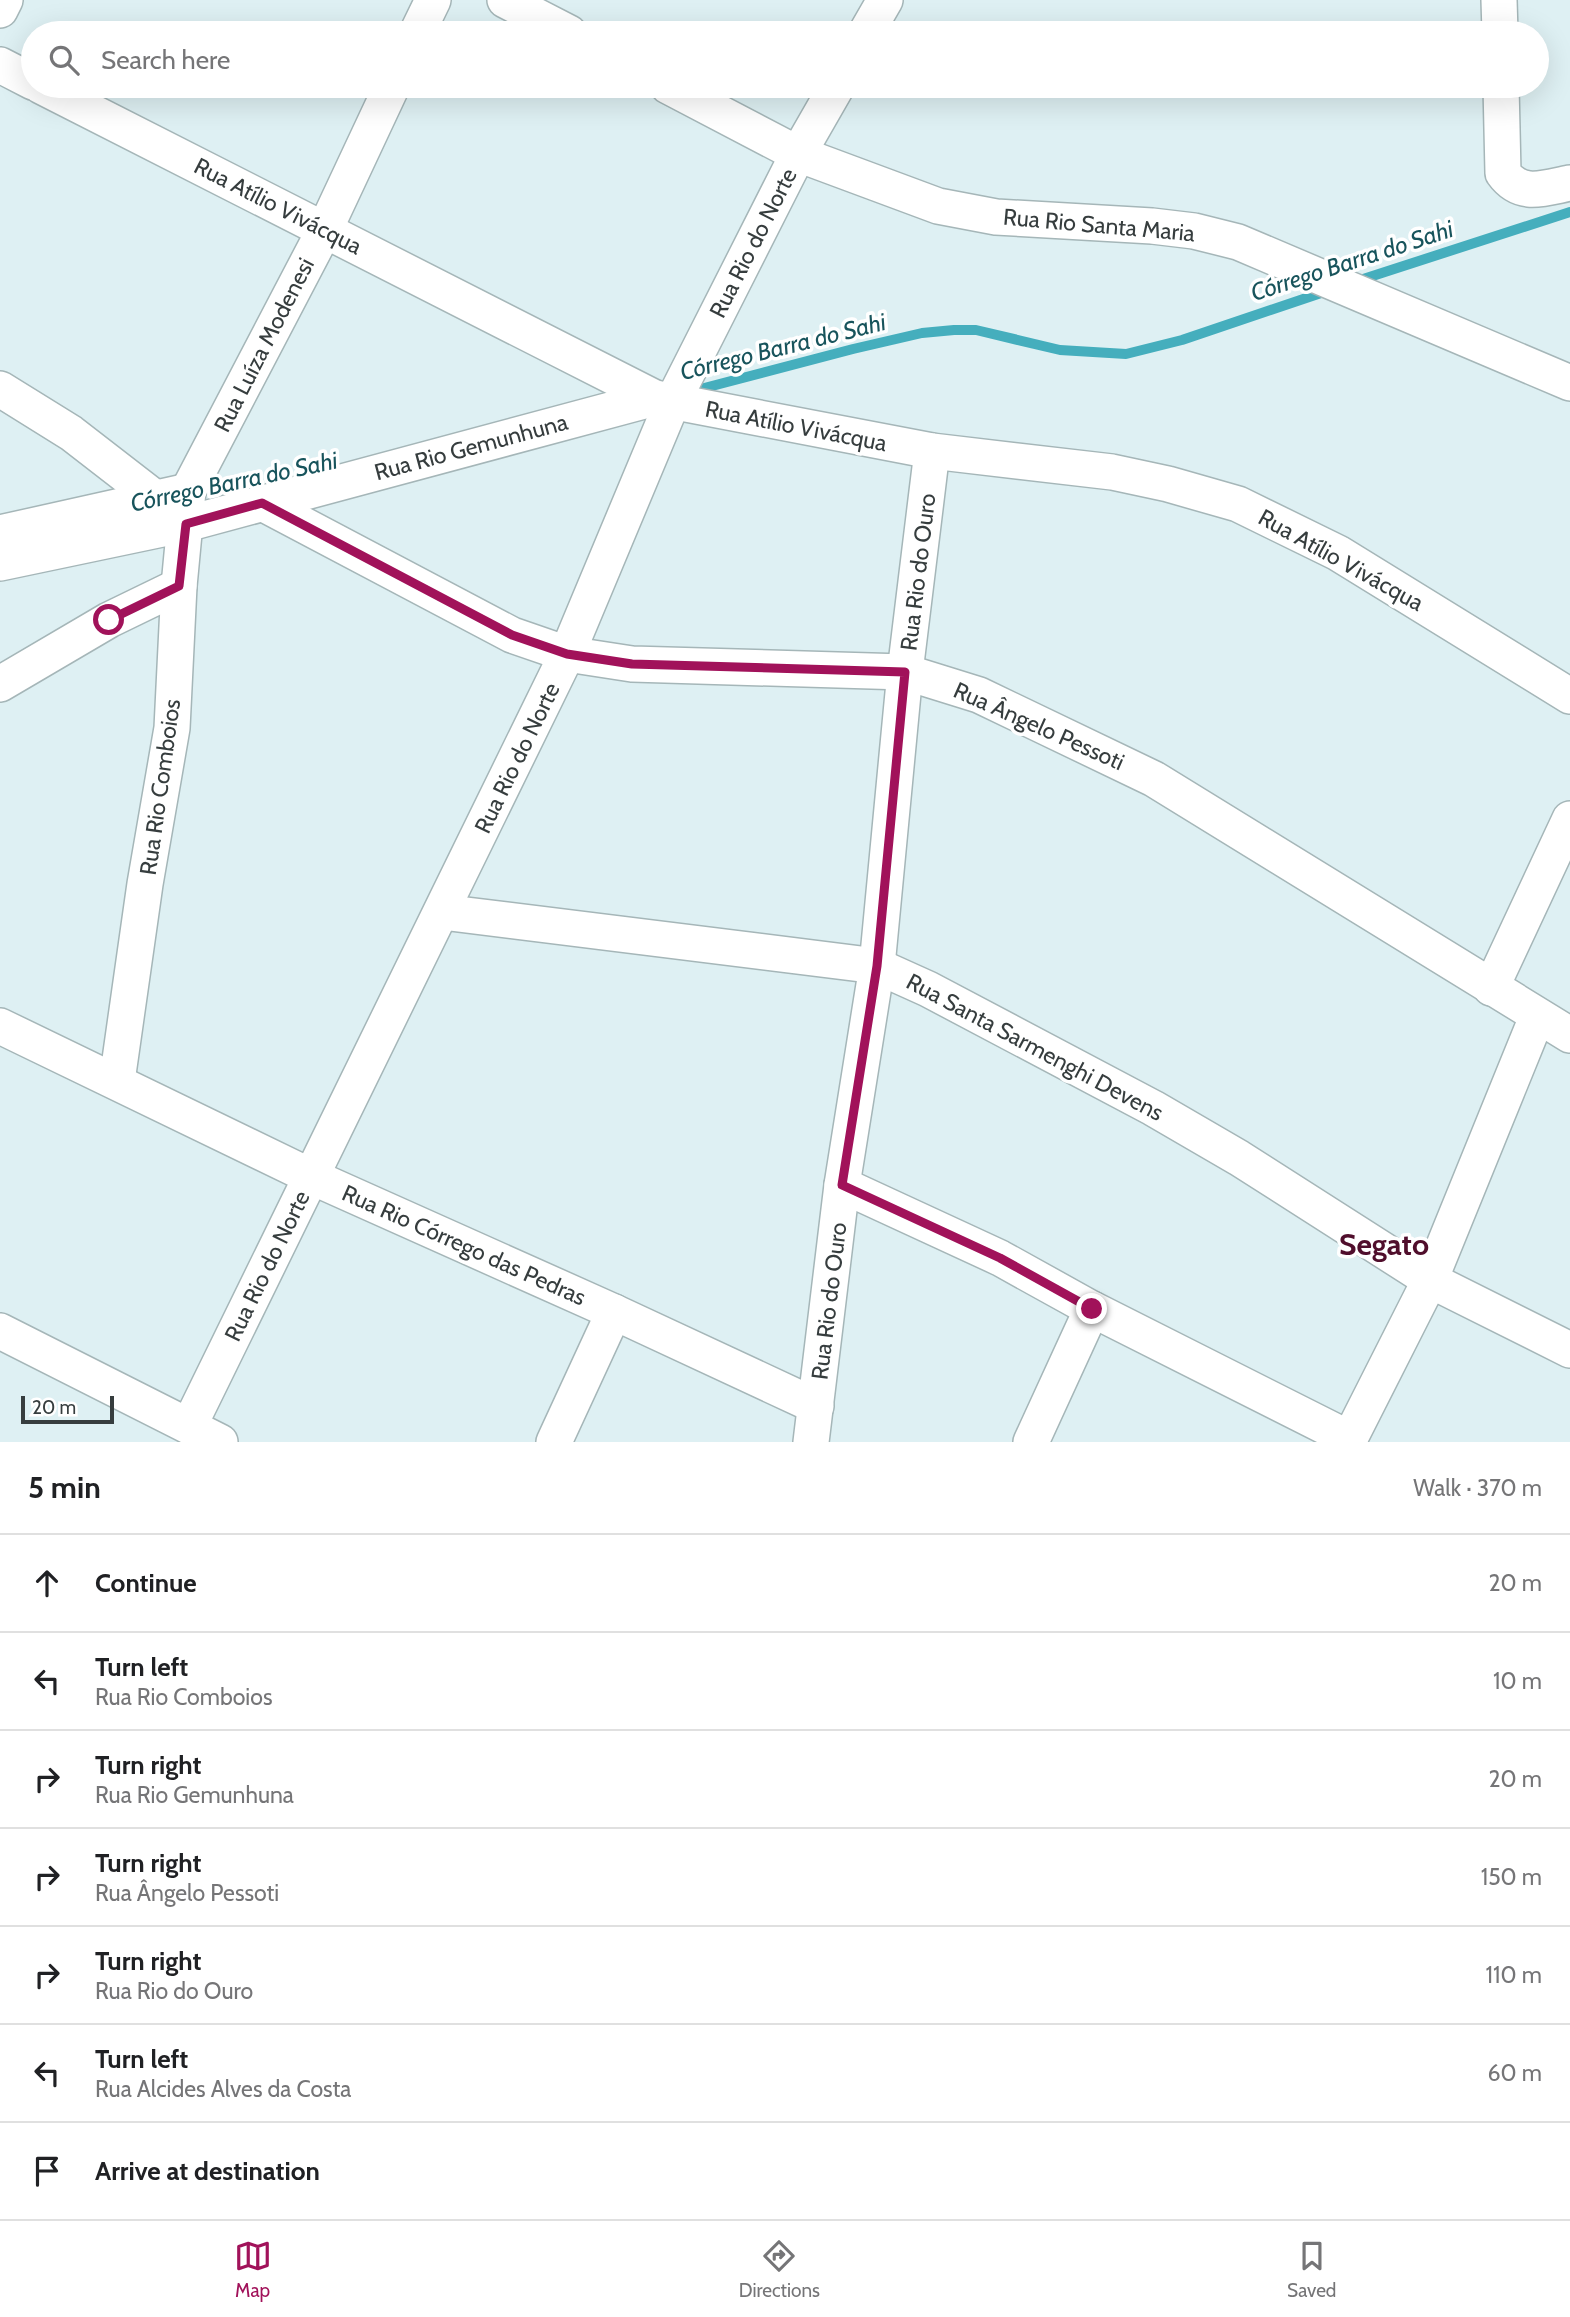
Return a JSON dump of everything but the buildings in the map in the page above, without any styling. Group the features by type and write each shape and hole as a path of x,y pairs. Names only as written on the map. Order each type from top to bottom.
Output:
{"street":[{"path":"0,10 5,0"},
{"path":"423,21 433,0"},
{"path":"505,0 546,21"},
{"path":"873,21 885,0"},
{"path":"1499,0 1500,21"},
{"path":"0,65 21,76"},
{"name":"Rua Atílio Vivácqua","path":"65,98 663,400 932,451 1112,472 1168,484 1238,504 1338,553 1570,696"},
{"name":"Rua Luíza Modenesi","path":"187,508 386,98"},
{"name":"Rua Rio Santa Maria","path":"691,98 798,154 937,206 996,217 1194,231 1238,242 1570,383"},
{"name":"Rua Rio do Norte","path":"189,1426 567,654 663,400 830,98"},
{"path":"1501,98 1503,173 1511,184 1522,189 1539,189 1570,183"},
{"path":"0,389 71,433 155,498"},
{"name":"Rua Rio Gemunhuna","path":"0,563 187,508 262,503 663,400"},
{"name":"Rua Rio do Ouro","path":"811,1442 842,1185 877,966 905,672 932,451"},
{"name":"Rua Rio Gemunhuna","path":"0,533 155,498 187,508"},
{"name":"Rua Ângelo Pessoti","path":"262,503 512,635 567,654 632,664 905,672 979,695 1154,779 1570,1035"},
{"name":"Rua Rio Comboios","path":"117,1081 145,884 172,728 179,586 187,508"},
{"path":"0,684 109,620 179,586"},
{"path":"1491,988 1570,820"},
{"name":"Rua Santa Sarmenghi Devens","path":"442,912 877,966 928,989 1164,1115 1239,1158 1430,1280 1570,1350"},
{"path":"842,1185 1000,1258 1092,1309 1349,1441 1430,1280 1537,1017"},
{"name":"Rua Rio Córrego das Pedras","path":"0,1026 310,1176 816,1406"},
{"path":"1031,1442 1092,1309"},
{"path":"554,1442 614,1312"},
{"path":"0,1331 220,1442"}],"waterway":[{"name":"Córrego Barra do Sahi","path":"1354,282 1570,212"},
{"name":"Córrego Barra do Sahi","path":"689,392 853,349 922,333 954,330 976,330 1060,350 1126,354 1182,340 1327,291"}],"district":[{"name":"Segato","path":"1384,1245"}],"route":[{"path":"109,620 179,586 186,524 262,503 512,635 567,654 632,664 905,672 877,966 842,1185 1000,1258 1092,1309"}]}
